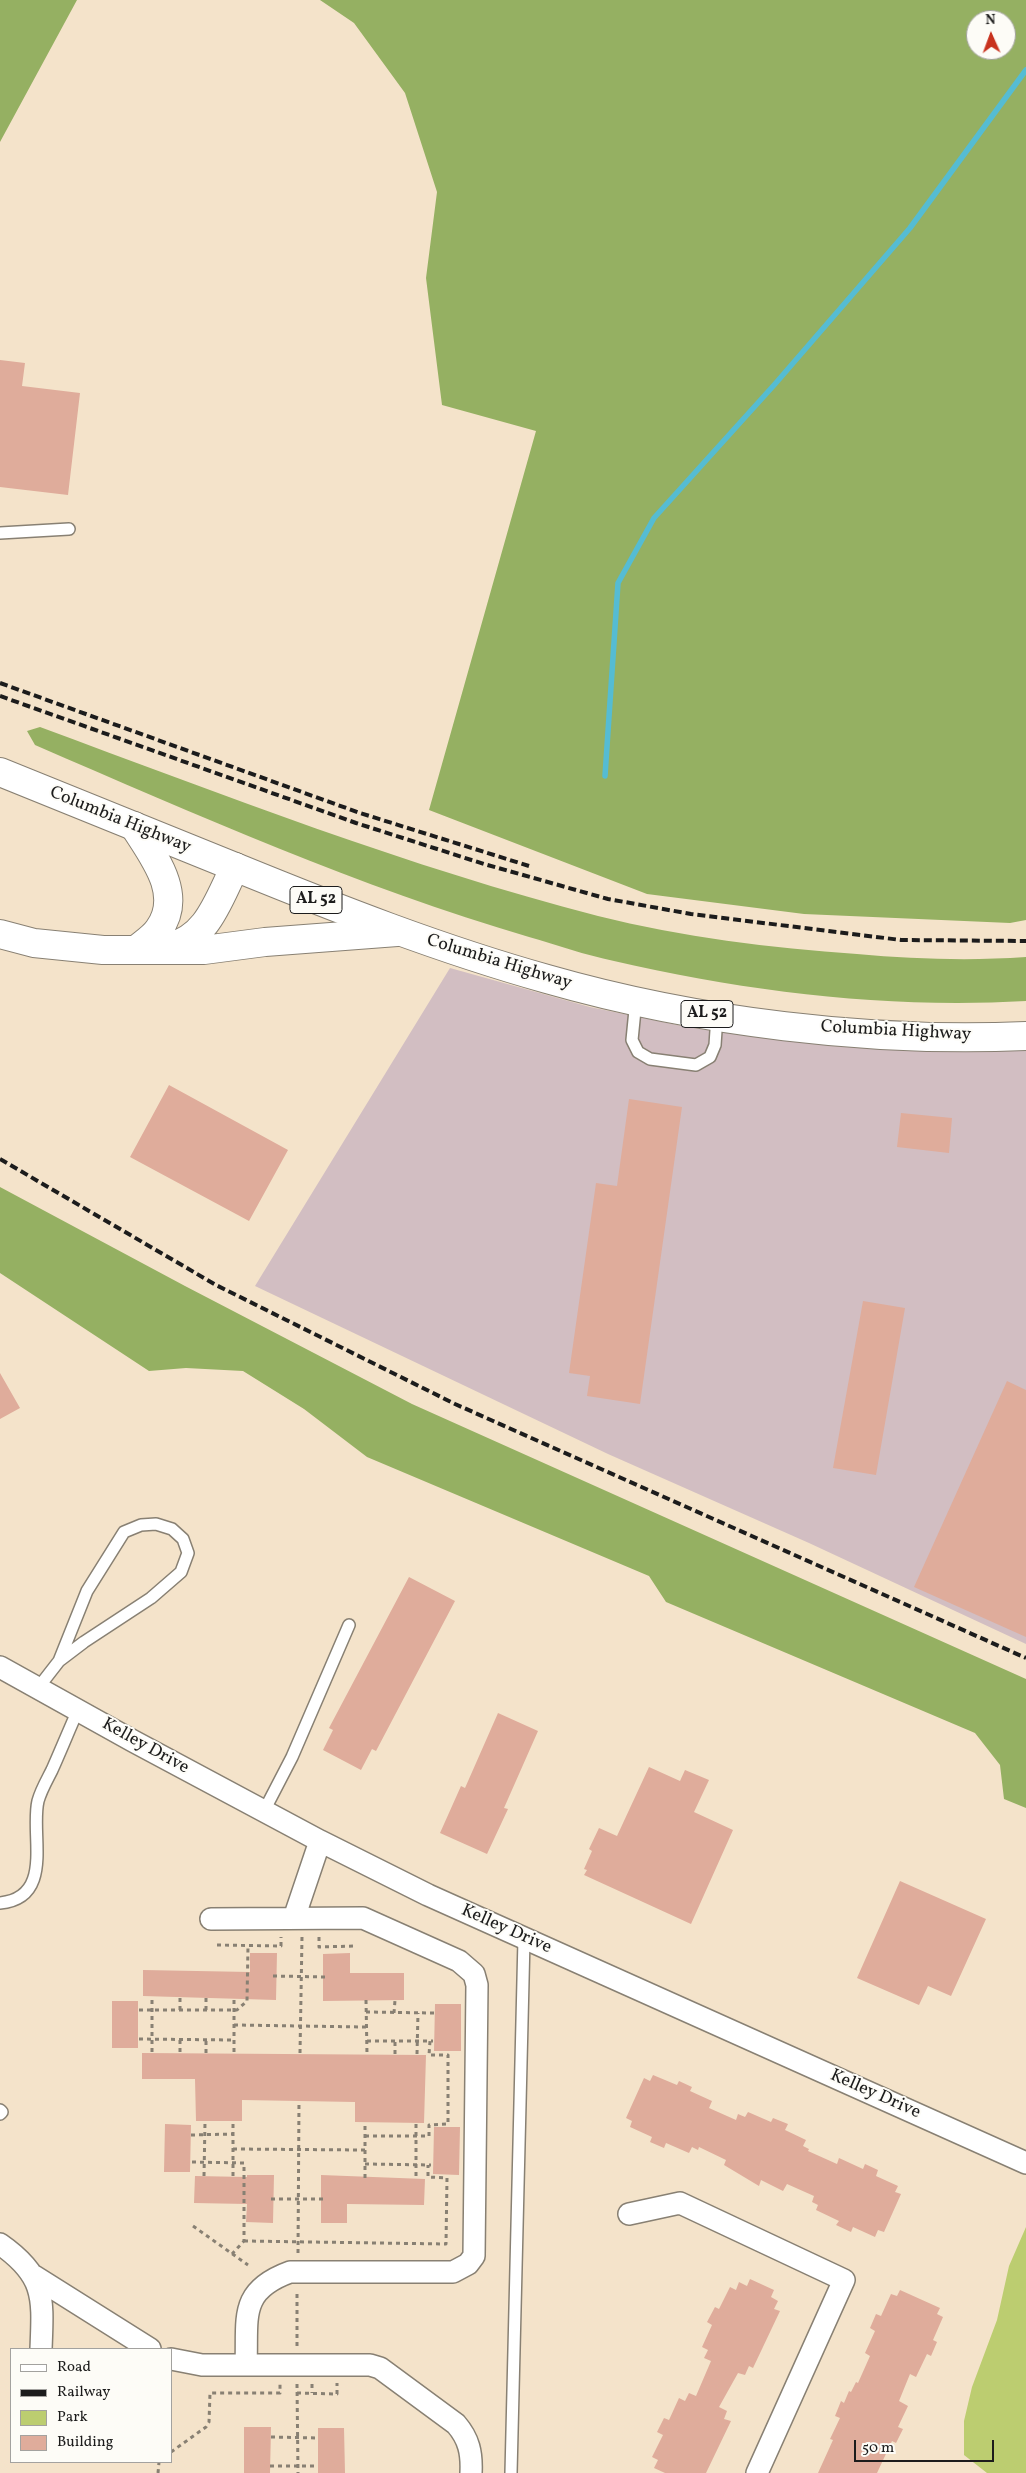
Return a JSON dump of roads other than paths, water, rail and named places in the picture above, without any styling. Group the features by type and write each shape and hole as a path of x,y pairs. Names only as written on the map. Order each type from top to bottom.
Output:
{"main road":[{"name":"Columbia Highway","path":"0,772 398,932 549,980 717,1016 874,1034 943,1037 1026,1036"},
{"path":"134,826 166,881 169,898 166,915 159,930 136,950"},
{"path":"165,948 184,944 197,934 206,922 235,867"},
{"path":"0,934 34,943 70,948 204,950 265,942 398,932"}],"street":[{"name":"Kelley Drive","path":"0,1667 320,1841 524,1939 1026,2163"},
{"path":"299,1922 320,1841"},
{"path":"211,1919 299,1922 363,1918 459,1961 474,1974 477,1985 474,2256 468,2264 453,2272 290,2272 274,2278 260,2287 251,2300 248,2311 246,2365"},
{"path":"629,2214 680,2203 844,2280 756,2473"},
{"path":"0,2244 14,2254 34,2276 148,2348"},
{"path":"34,2276 42,2306 41,2348"},
{"path":"172,2359 202,2365 370,2365 380,2368 456,2424 465,2435 470,2448 472,2473"}],"lane":[{"path":"0,533 69,529"},
{"path":"636,1000 632,1040 638,1052 650,1058 696,1065 710,1057 715,1045 717,1016"},
{"path":"38,1688 59,1661 84,1642 151,1598 181,1572 188,1553 183,1539 172,1529 156,1524 141,1525 124,1532 87,1591 59,1661"},
{"path":"264,1811 292,1757 349,1624"},
{"path":"0,1902 20,1897 29,1889 39,1853 38,1799 78,1710"},
{"path":"511,2473 524,1939"}],"waterway":[{"path":"605,776 618,583 654,518 775,384 910,228 1026,70"}],"railway":[{"path":"0,683 360,813 529,866"},
{"path":"0,696 356,823 484,864 608,899 691,914 901,940 1026,941"},
{"path":"0,1159 216,1285 455,1404 1026,1658"}]}
